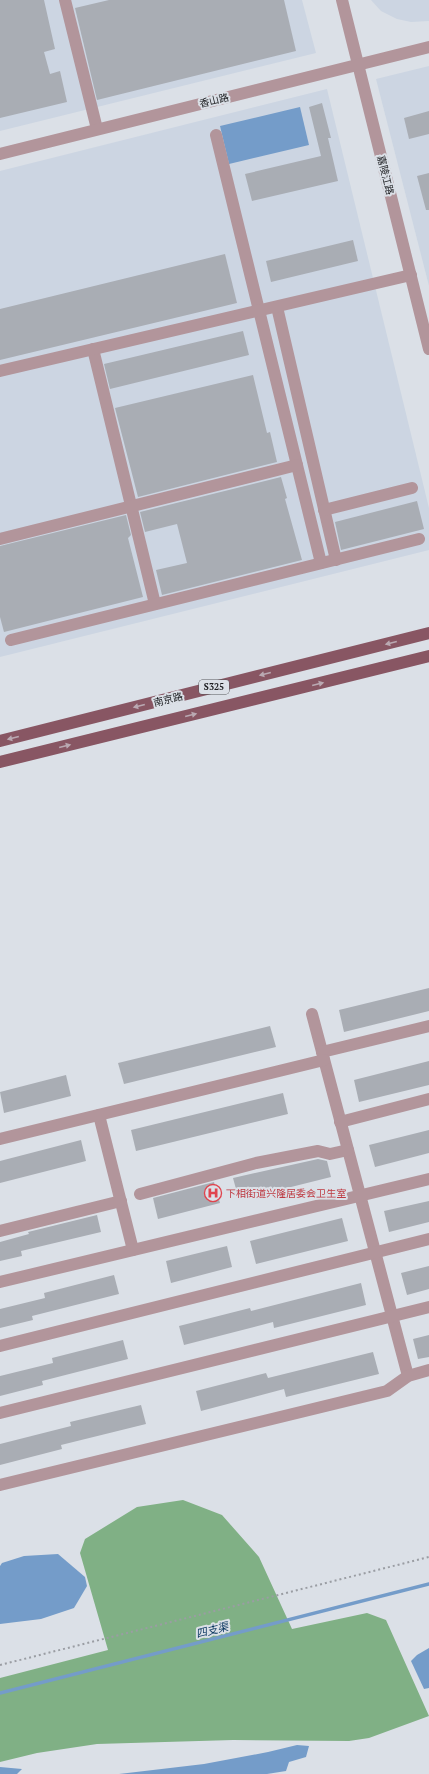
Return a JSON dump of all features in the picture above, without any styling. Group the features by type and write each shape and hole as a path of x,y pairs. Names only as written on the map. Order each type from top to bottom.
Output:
{"main road":[{"name":"南京路","path":"0,741 429,633"},
{"name":"南京路","path":"0,762 429,656"}],"street":[{"path":"65,0 97,129"},
{"name":"嘉陵江路","path":"342,0 429,349"},
{"name":"香山路","path":"0,154 429,47"},
{"path":"216,135 321,564"},
{"path":"0,371 411,275"},
{"path":"277,307 336,560"},
{"path":"93,349 155,604"},
{"path":"0,539 297,465"},
{"path":"324,510 412,488"},
{"path":"11,640 419,539"},
{"path":"312,1014 408,1376"},
{"path":"0,1139 99,1115 323,1056 429,1026"},
{"path":"340,1122 429,1099"},
{"path":"99,1115 133,1250"},
{"path":"140,1194 256,1163 318,1151 330,1154 348,1150"},
{"path":"0,1282 429,1179"},
{"path":"0,1231 121,1201"},
{"path":"0,1346 429,1239"},
{"path":"0,1413 429,1307"},
{"path":"0,1485 387,1391 408,1376 429,1370"}],"path":[{"path":"0,1665 429,1557"}],"shaded area":[{"path":"0,0 302,0 316,53 0,131"},
{"path":"371,0 429,0 429,21 411,22 397,19 381,11"},
{"path":"429,66 429,286 376,79"},
{"path":"327,89 429,508 429,550 0,657 0,171"}],"green space":[{"path":"183,1500 222,1515 259,1557 292,1629 367,1613 386,1620 429,1716 369,1738 349,1741 233,1740 97,1744 37,1753 0,1762 0,1678 108,1650 80,1553 85,1539 137,1507"}],"water":[{"path":"300,107 309,145 229,164 220,126"},
{"path":"58,1554 85,1577 87,1586 74,1608 41,1619 0,1624 0,1566 2,1563 24,1556"},
{"path":"429,1648 429,1688 424,1689 411,1661 417,1655"},
{"path":"297,1745 309,1746 306,1757 289,1762 286,1771 267,1774 119,1774 204,1764"},
{"path":"0,1767 22,1769 17,1774 0,1774"}],"building":[{"path":"0,0 44,0 55,49 44,52 50,74 60,71 67,102 0,118"},
{"path":"109,0 284,0 296,51 97,100 75,8"},
{"path":"322,103 331,138 328,138 338,181 252,201 245,174 321,156 309,107"},
{"path":"429,111 429,134 409,139 404,118"},
{"path":"429,173 429,210 426,210 417,176"},
{"path":"353,240 358,261 271,282 266,261"},
{"path":"225,254 237,303 0,360 0,309"},
{"path":"243,331 249,355 110,389 104,364"},
{"path":"253,375 267,433 270,432 277,462 138,497 115,408"},
{"path":"281,477 287,498 285,499 302,560 162,595 156,570 187,563 177,524 145,532 140,512"},
{"path":"417,501 424,529 341,550 335,522"},
{"path":"126,515 131,535 128,538 143,597 4,632 0,617 0,546"},
{"path":"429,988 429,1011 344,1032 339,1010"},
{"path":"270,1026 276,1047 124,1084 118,1063"},
{"path":"429,1061 429,1085 359,1102 354,1080"},
{"path":"66,1075 71,1096 4,1113 0,1092"},
{"path":"283,1093 288,1114 136,1151 131,1130"},
{"path":"429,1130 429,1153 375,1167 369,1145"},
{"path":"81,1140 86,1161 0,1183 0,1161"},
{"path":"318,1159 327,1161 331,1177 239,1200 233,1178"},
{"path":"214,1182 220,1203 158,1219 153,1198"},
{"path":"429,1201 429,1222 389,1232 384,1211"},
{"path":"97,1215 101,1232 21,1251 22,1256 0,1261 0,1242 29,1234 28,1232"},
{"path":"342,1218 348,1241 256,1264 250,1241"},
{"path":"227,1246 232,1267 171,1283 166,1261"},
{"path":"429,1266 429,1289 407,1295 401,1273"},
{"path":"114,1275 119,1294 32,1316 33,1320 0,1328 0,1309 45,1298 44,1293"},
{"path":"361,1283 366,1305 274,1328 273,1322 184,1345 179,1326 250,1308 251,1311"},
{"path":"429,1335 429,1357 418,1359 413,1339"},
{"path":"123,1340 128,1359 42,1381 43,1385 0,1396 0,1376 53,1363 52,1358"},
{"path":"373,1352 379,1374 286,1397 284,1389 201,1411 196,1391 266,1373 268,1378"},
{"path":"141,1405 146,1424 61,1445 62,1449 0,1465 0,1444 71,1426 70,1422"}],"waterway":[{"name":"四支渠","path":"0,1693 429,1584"}],"place":[{"name":"下相街道兴隆居委会卫生室","path":"213,1193"}]}
